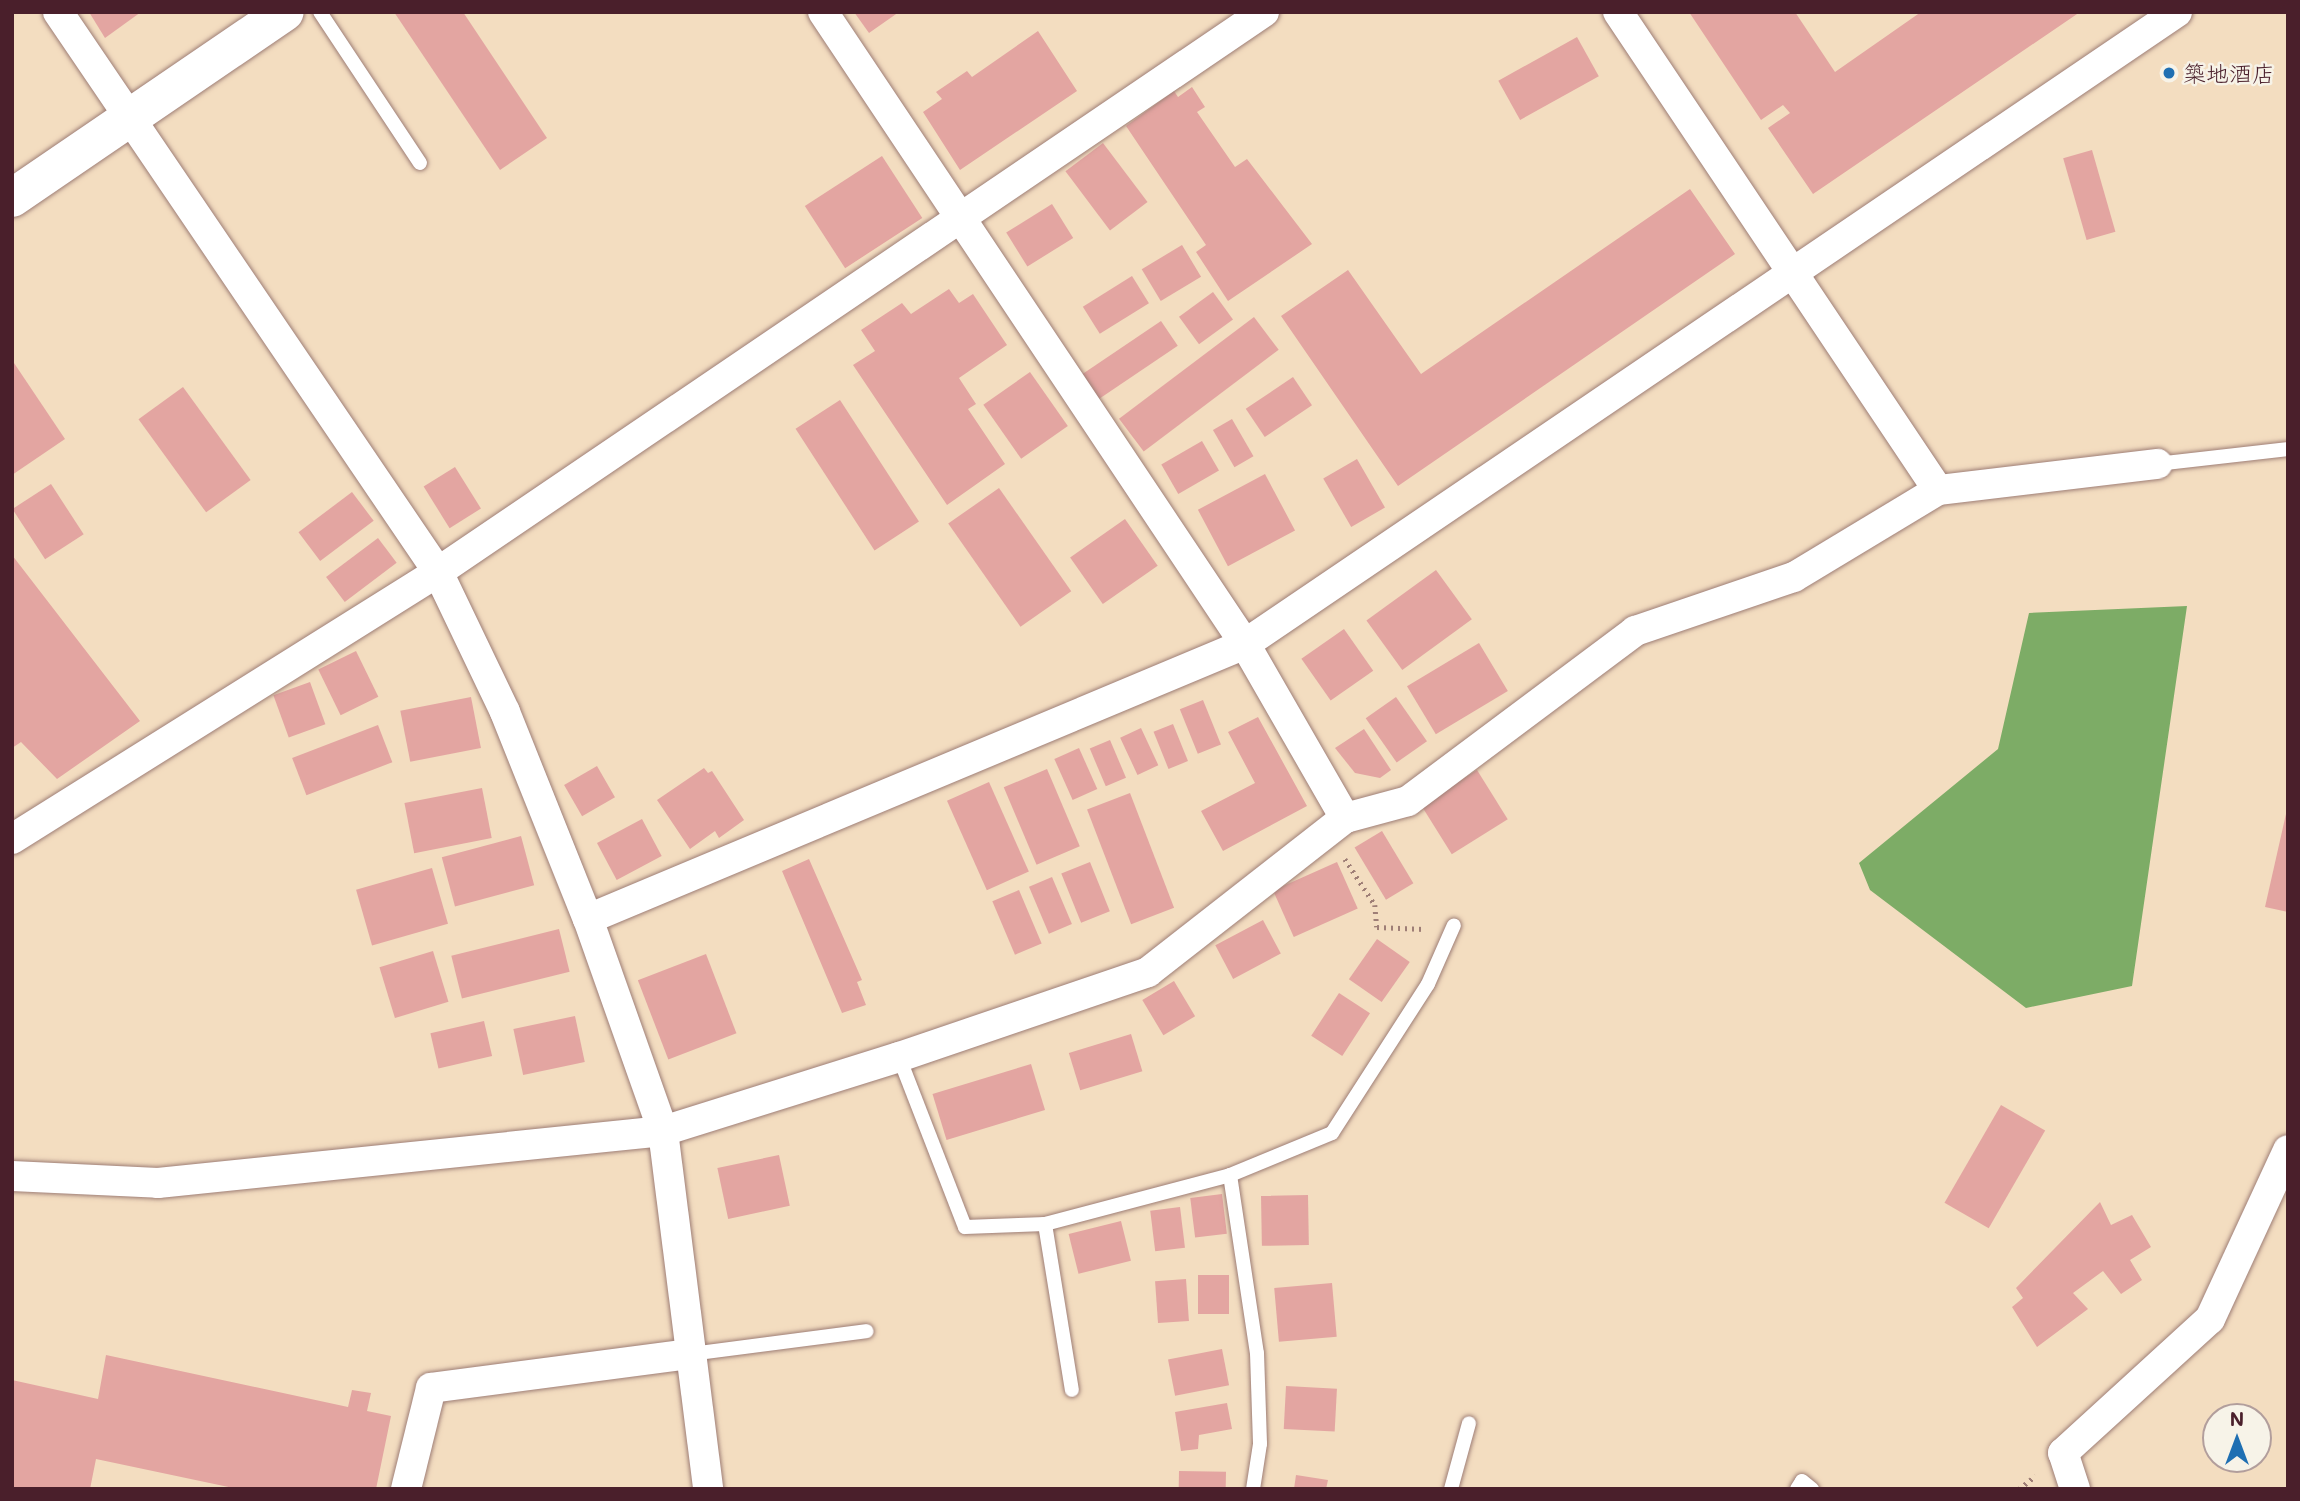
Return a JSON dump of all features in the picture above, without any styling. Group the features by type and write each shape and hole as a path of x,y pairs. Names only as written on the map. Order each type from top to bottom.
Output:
{"street":[{"path":"58,12 438,572 505,712 588,919 663,1131 708,1489"},
{"path":"12,198 285,12"},
{"path":"823,12 1245,644 1336,825"},
{"path":"12,839 438,572 1264,12"},
{"path":"1618,12 1938,490"},
{"path":"588,919 1245,644 2177,12"},
{"path":"12,1176 158,1183 663,1131 899,1058 1148,972 1336,825 1408,801 1634,632 1794,577 1938,490 2157,464"},
{"path":"2075,1489 2063,1453 2210,1319 2288,1150"},
{"path":"406,1489 431,1388 691,1354"}],"lane":[{"path":"320,12 420,163"},
{"path":"2157,464 2288,449"},
{"path":"899,1058 965,1227 1045,1224 1230,1175 1332,1133 1428,984 1452,927"},
{"path":"1230,1175 1257,1353 1260,1444 1253,1489"},
{"path":"1045,1224 1072,1390"},
{"path":"691,1354 867,1331"},
{"path":"1451,1489 1469,1423"},
{"path":"1797,1489 1802,1481 1812,1489"}],"path":[{"path":"1336,825 1375,905 1377,927 1452,927"}],"green space":[{"path":"2187,606 2132,986 2026,1008 1870,890 1859,863 1998,749 2029,613"}],"building":[{"path":"89,12 141,12 105,38"},
{"path":"394,12 463,12 547,138 500,170"},
{"path":"854,12 899,12 869,33"},
{"path":"1689,12 1795,12 1835,72 1921,12 2080,12 1813,194 1768,128 1790,113 1783,105 1761,120"},
{"path":"1038,31 1077,91 960,170 923,112 942,99 936,92 967,71 972,77"},
{"path":"1577,37 1599,76 1520,120 1498,81"},
{"path":"1192,87 1205,107 1197,112 1235,167 1247,159 1312,244 1228,301 1196,252 1206,245 1126,126 1174,91 1178,97"},
{"path":"1103,143 1148,202 1110,230 1065,171"},
{"path":"2092,150 2115,232 2087,240 2063,158"},
{"path":"882,156 922,218 845,268 805,206"},
{"path":"1690,189 1735,254 1398,486 1281,316 1348,270 1421,374"},
{"path":"1052,204 1073,238 1027,267 1006,233"},
{"path":"1182,245 1201,277 1161,301 1142,269"},
{"path":"1132,276 1149,303 1100,334 1083,307"},
{"path":"949,289 959,303 973,294 1007,345 959,378 976,404 968,409 1005,464 947,505 853,365 875,351 861,330 902,303 911,314"},
{"path":"1213,292 1233,320 1199,344 1179,317"},
{"path":"1254,317 1279,350 1144,451 1119,419"},
{"path":"1161,321 1178,346 1098,400 1081,375"},
{"path":"12,360 65,439 12,475"},
{"path":"1030,372 1068,426 1021,459 983,405"},
{"path":"1293,377 1312,405 1265,437 1246,409"},
{"path":"183,387 251,480 206,512 139,419"},
{"path":"840,400 919,522 875,550 796,429"},
{"path":"1232,419 1254,456 1234,467 1213,430"},
{"path":"1202,441 1219,470 1178,494 1161,464"},
{"path":"1357,459 1385,507 1351,527 1323,478"},
{"path":"455,467 481,509 450,528 424,487"},
{"path":"1265,474 1295,531 1228,566 1198,510"},
{"path":"51,484 84,534 45,559 12,509"},
{"path":"999,488 1071,591 1020,627 948,524"},
{"path":"352,492 374,521 320,561 298,532"},
{"path":"1125,519 1158,566 1103,604 1070,557"},
{"path":"378,538 397,563 345,602 326,577"},
{"path":"12,555 140,721 57,779 21,742 12,748"},
{"path":"1436,570 1472,619 1402,670 1366,621"},
{"path":"1344,629 1373,671 1331,701 1301,659"},
{"path":"1479,643 1508,691 1436,734 1407,686"},
{"path":"356,651 378,697 341,715 318,669"},
{"path":"310,682 325,724 289,738 273,695"},
{"path":"471,697 481,748 410,762 400,711"},
{"path":"1396,697 1427,741 1397,762 1366,718"},
{"path":"1203,700 1221,745 1198,754 1180,709"},
{"path":"1258,717 1307,806 1223,851 1201,811 1255,783 1228,732"},
{"path":"1173,724 1188,761 1169,769 1154,732"},
{"path":"378,725 392,762 306,795 292,758"},
{"path":"1141,728 1158,765 1137,775 1120,738"},
{"path":"1364,729 1391,770 1380,778 1355,773 1335,748"},
{"path":"1110,740 1126,778 1106,786 1090,749"},
{"path":"1079,748 1097,789 1073,800 1054,759"},
{"path":"597,766 615,797 582,816 564,785"},
{"path":"704,768 708,773 712,771 744,820 719,838 715,831 690,849 657,800"},
{"path":"1047,769 1080,846 1037,865 1004,787"},
{"path":"1477,770 1508,819 1452,854 1421,805"},
{"path":"989,782 1029,872 987,890 947,801"},
{"path":"482,788 492,838 414,853 404,803"},
{"path":"1130,793 1174,908 1131,924 1087,809"},
{"path":"2288,805 2288,912 2265,907"},
{"path":"642,819 662,856 617,880 597,843"},
{"path":"1382,831 1413,883 1386,900 1355,847"},
{"path":"521,836 534,885 455,906 442,857"},
{"path":"809,859 862,980 857,982 866,1005 842,1013 782,871"},
{"path":"1090,862 1110,911 1081,923 1061,874"},
{"path":"1337,862 1358,909 1294,937 1273,890"},
{"path":"432,868 448,924 372,946 356,890"},
{"path":"1052,877 1072,924 1049,934 1029,887"},
{"path":"1019,890 1042,943 1015,955 992,901"},
{"path":"1263,920 1281,954 1233,979 1215,945"},
{"path":"559,929 570,972 462,999 451,956"},
{"path":"1377,939 1410,962 1382,1002 1349,979"},
{"path":"433,951 448,1002 395,1018 379,967"},
{"path":"706,954 736,1033 668,1060 638,980"},
{"path":"1174,981 1195,1016 1163,1035 1142,1000"},
{"path":"1339,993 1370,1013 1342,1056 1311,1036"},
{"path":"575,1016 585,1062 523,1075 513,1029"},
{"path":"484,1021 492,1056 439,1068 430,1033"},
{"path":"1131,1034 1142,1071 1080,1090 1069,1053"},
{"path":"1031,1064 1045,1110 947,1140 933,1094"},
{"path":"2001,1105 2045,1130 1989,1228 1944,1203"},
{"path":"779,1155 790,1206 728,1219 717,1168"},
{"path":"1222,1194 1227,1234 1195,1238 1190,1198"},
{"path":"1308,1195 1309,1245 1262,1246 1261,1196"},
{"path":"2100,1202 2111,1225 2132,1215 2151,1247 2130,1260 2142,1280 2121,1294 2103,1271 2073,1293 2088,1309 2037,1347 2012,1307 2023,1298 2016,1288"},
{"path":"1180,1207 1185,1248 1155,1251 1150,1211"},
{"path":"1121,1221 1131,1261 1079,1274 1069,1234"},
{"path":"1198,1275 1229,1275 1229,1314 1198,1314"},
{"path":"1186,1279 1189,1321 1158,1323 1155,1281"},
{"path":"1332,1283 1337,1337 1279,1342 1274,1288"},
{"path":"1222,1349 1229,1385 1175,1396 1168,1359"},
{"path":"106,1355 348,1407 352,1390 371,1393 367,1411 391,1416 376,1489 238,1489 96,1459 90,1489 12,1488 12,1380 98,1399"},
{"path":"1286,1386 1337,1389 1335,1432 1284,1429"},
{"path":"1227,1403 1232,1429 1199,1435 1198,1449 1181,1451 1175,1412"},
{"path":"1179,1471 1226,1472 1226,1489 1179,1489"},
{"path":"1296,1475 1328,1480 1326,1489 1294,1489"}],"place":[{"name":"築地酒店","path":"2169,73"}]}
